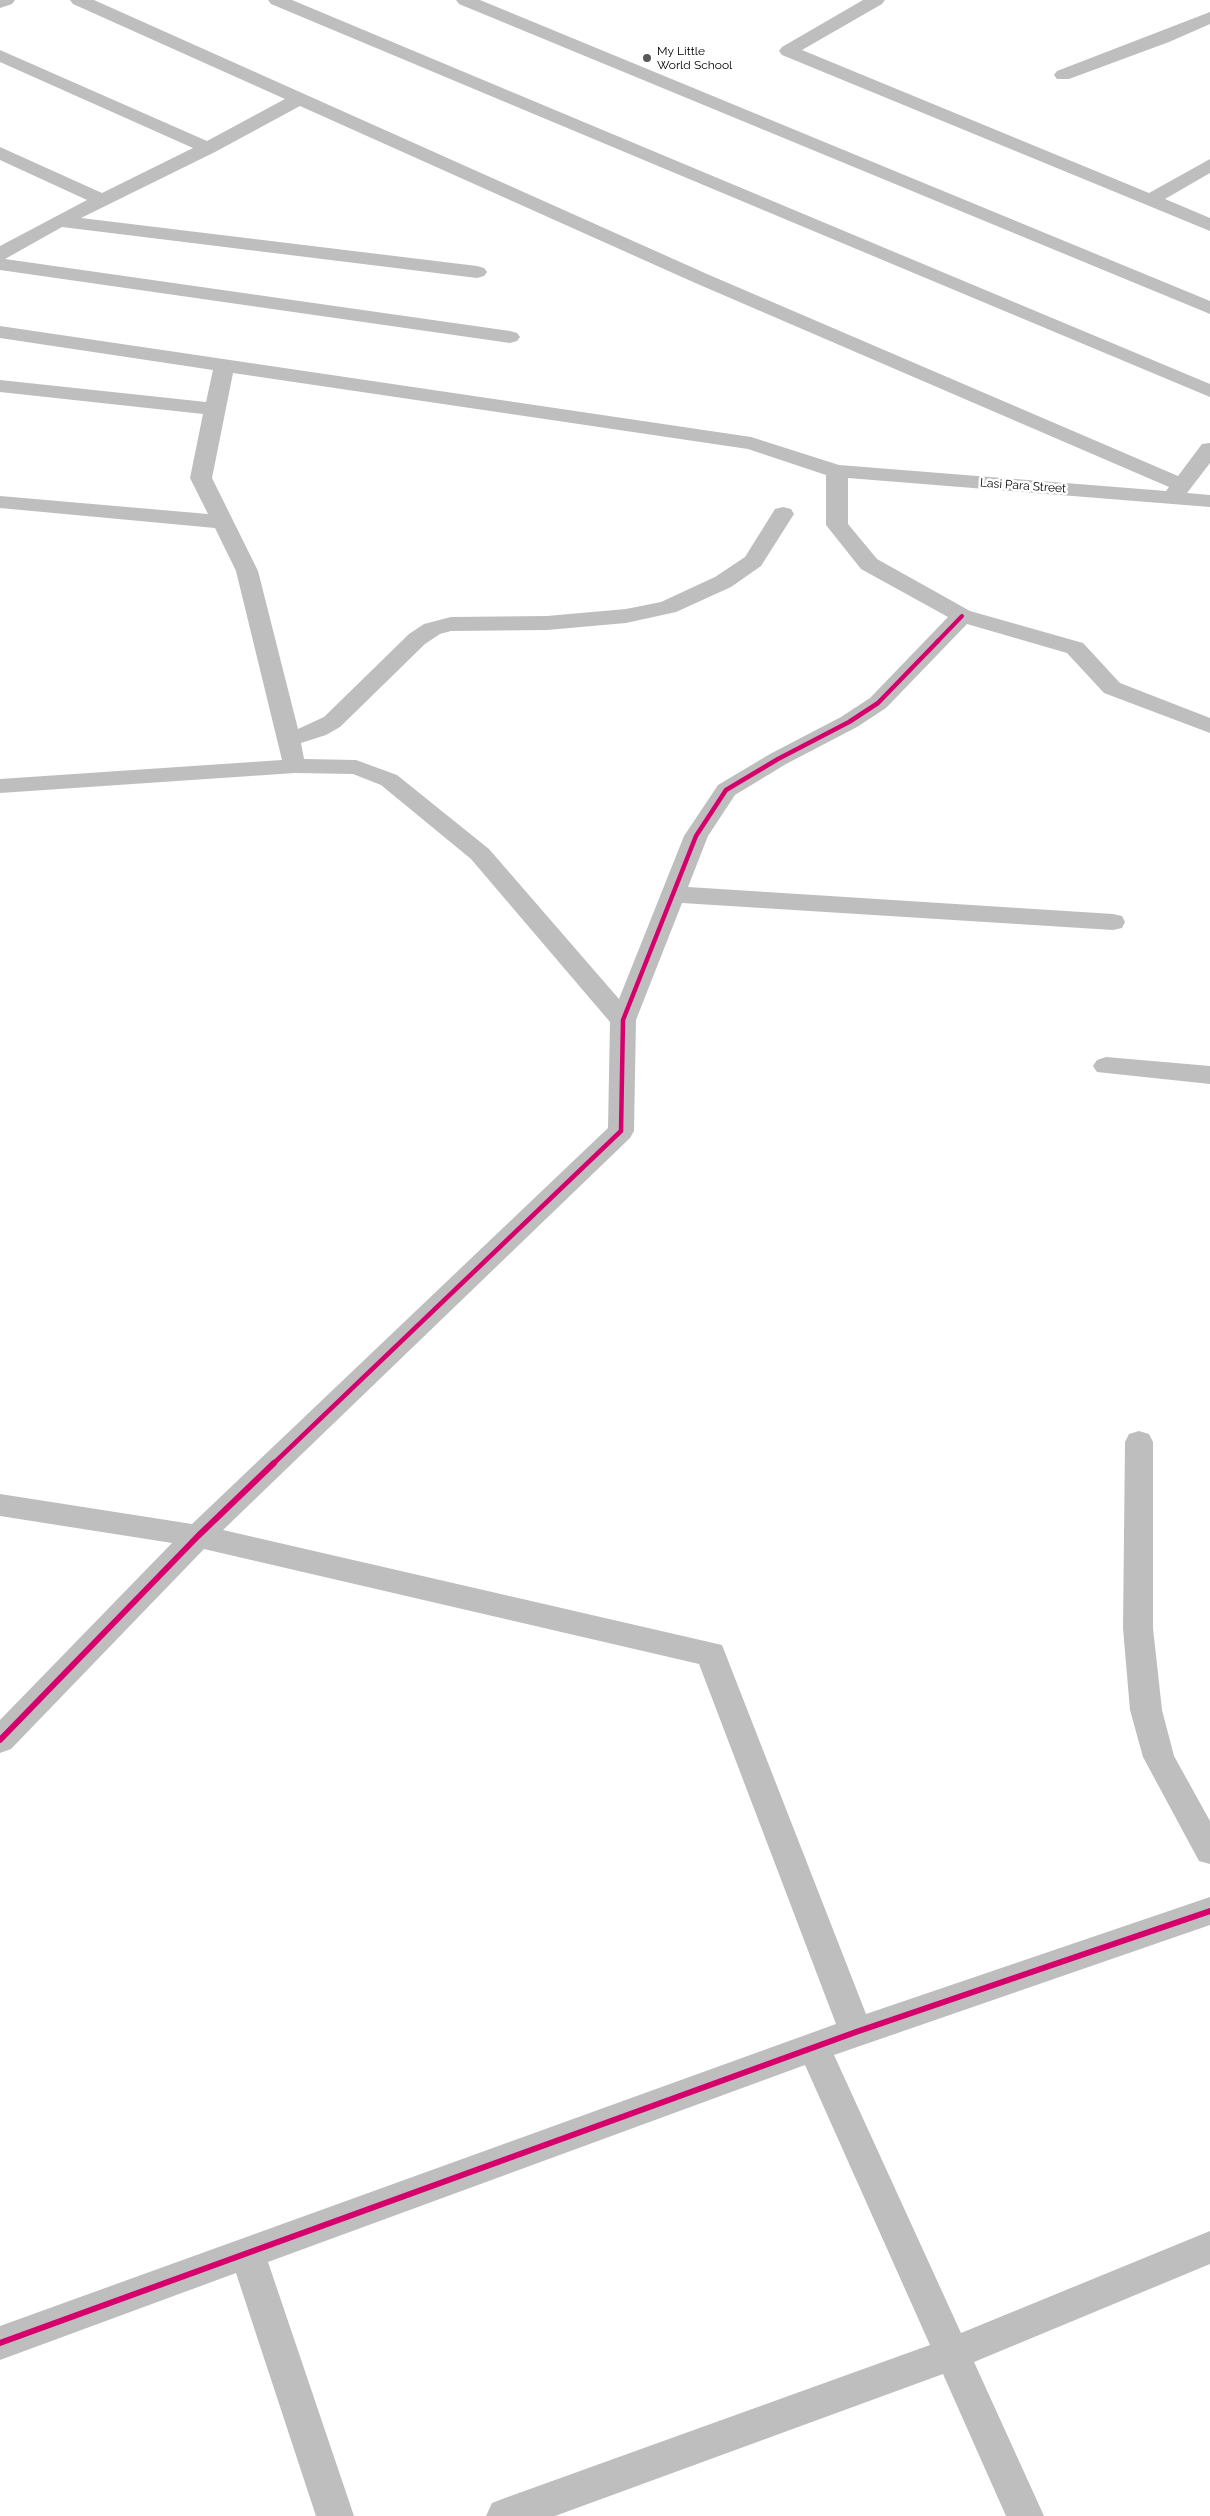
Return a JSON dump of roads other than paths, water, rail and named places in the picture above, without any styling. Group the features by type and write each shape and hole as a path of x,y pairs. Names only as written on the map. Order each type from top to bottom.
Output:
{"street":[{"path":"0,3 6,0"},
{"path":"79,0 1178,491 1210,449"},
{"path":"277,0 1210,391"},
{"path":"466,0 1210,308"},
{"path":"876,0 788,51 1210,225"},
{"path":"1063,75 1163,38 1210,17"},
{"path":"0,55 208,148"},
{"path":"0,254 59,221 208,148 299,99"},
{"path":"0,154 102,200"},
{"path":"1150,200 1210,165"},
{"path":"59,221 477,272"},
{"path":"0,264 510,337"},
{"name":"Lasi Para Street","path":"0,332 751,444 837,471 1178,491 1210,501"},
{"path":"224,364 201,478 247,571 295,766"},
{"path":"0,386 215,409"},
{"path":"837,471 837,525 869,564 962,616 1075,648 1112,688 1210,726"},
{"path":"0,502 223,522"},
{"path":"288,740 318,730 332,722 417,638 432,629 450,624 547,623 626,616 668,607 723,582 753,561 783,514"},
{"path":"0,1740 198,1536 621,1132 622,1020 696,836 726,790 778,759 849,722 878,703 962,616"},
{"path":"0,786 295,766 356,767 389,780 480,854 622,1020"},
{"path":"673,894 1113,922"},
{"path":"1106,1066 1210,1075"},
{"path":"1139,1442 1138,1628 1146,1710 1159,1757 1210,1851"},
{"path":"0,1505 198,1536 711,1654 856,2032"},
{"path":"0,2343 856,2032 1210,1911"},
{"path":"814,2048 1025,2516"},
{"path":"505,2516 952,2354 1210,2247"},
{"path":"247,2253 335,2516"}],"place":[{"name":"My Little World School","path":"647,58"}]}
